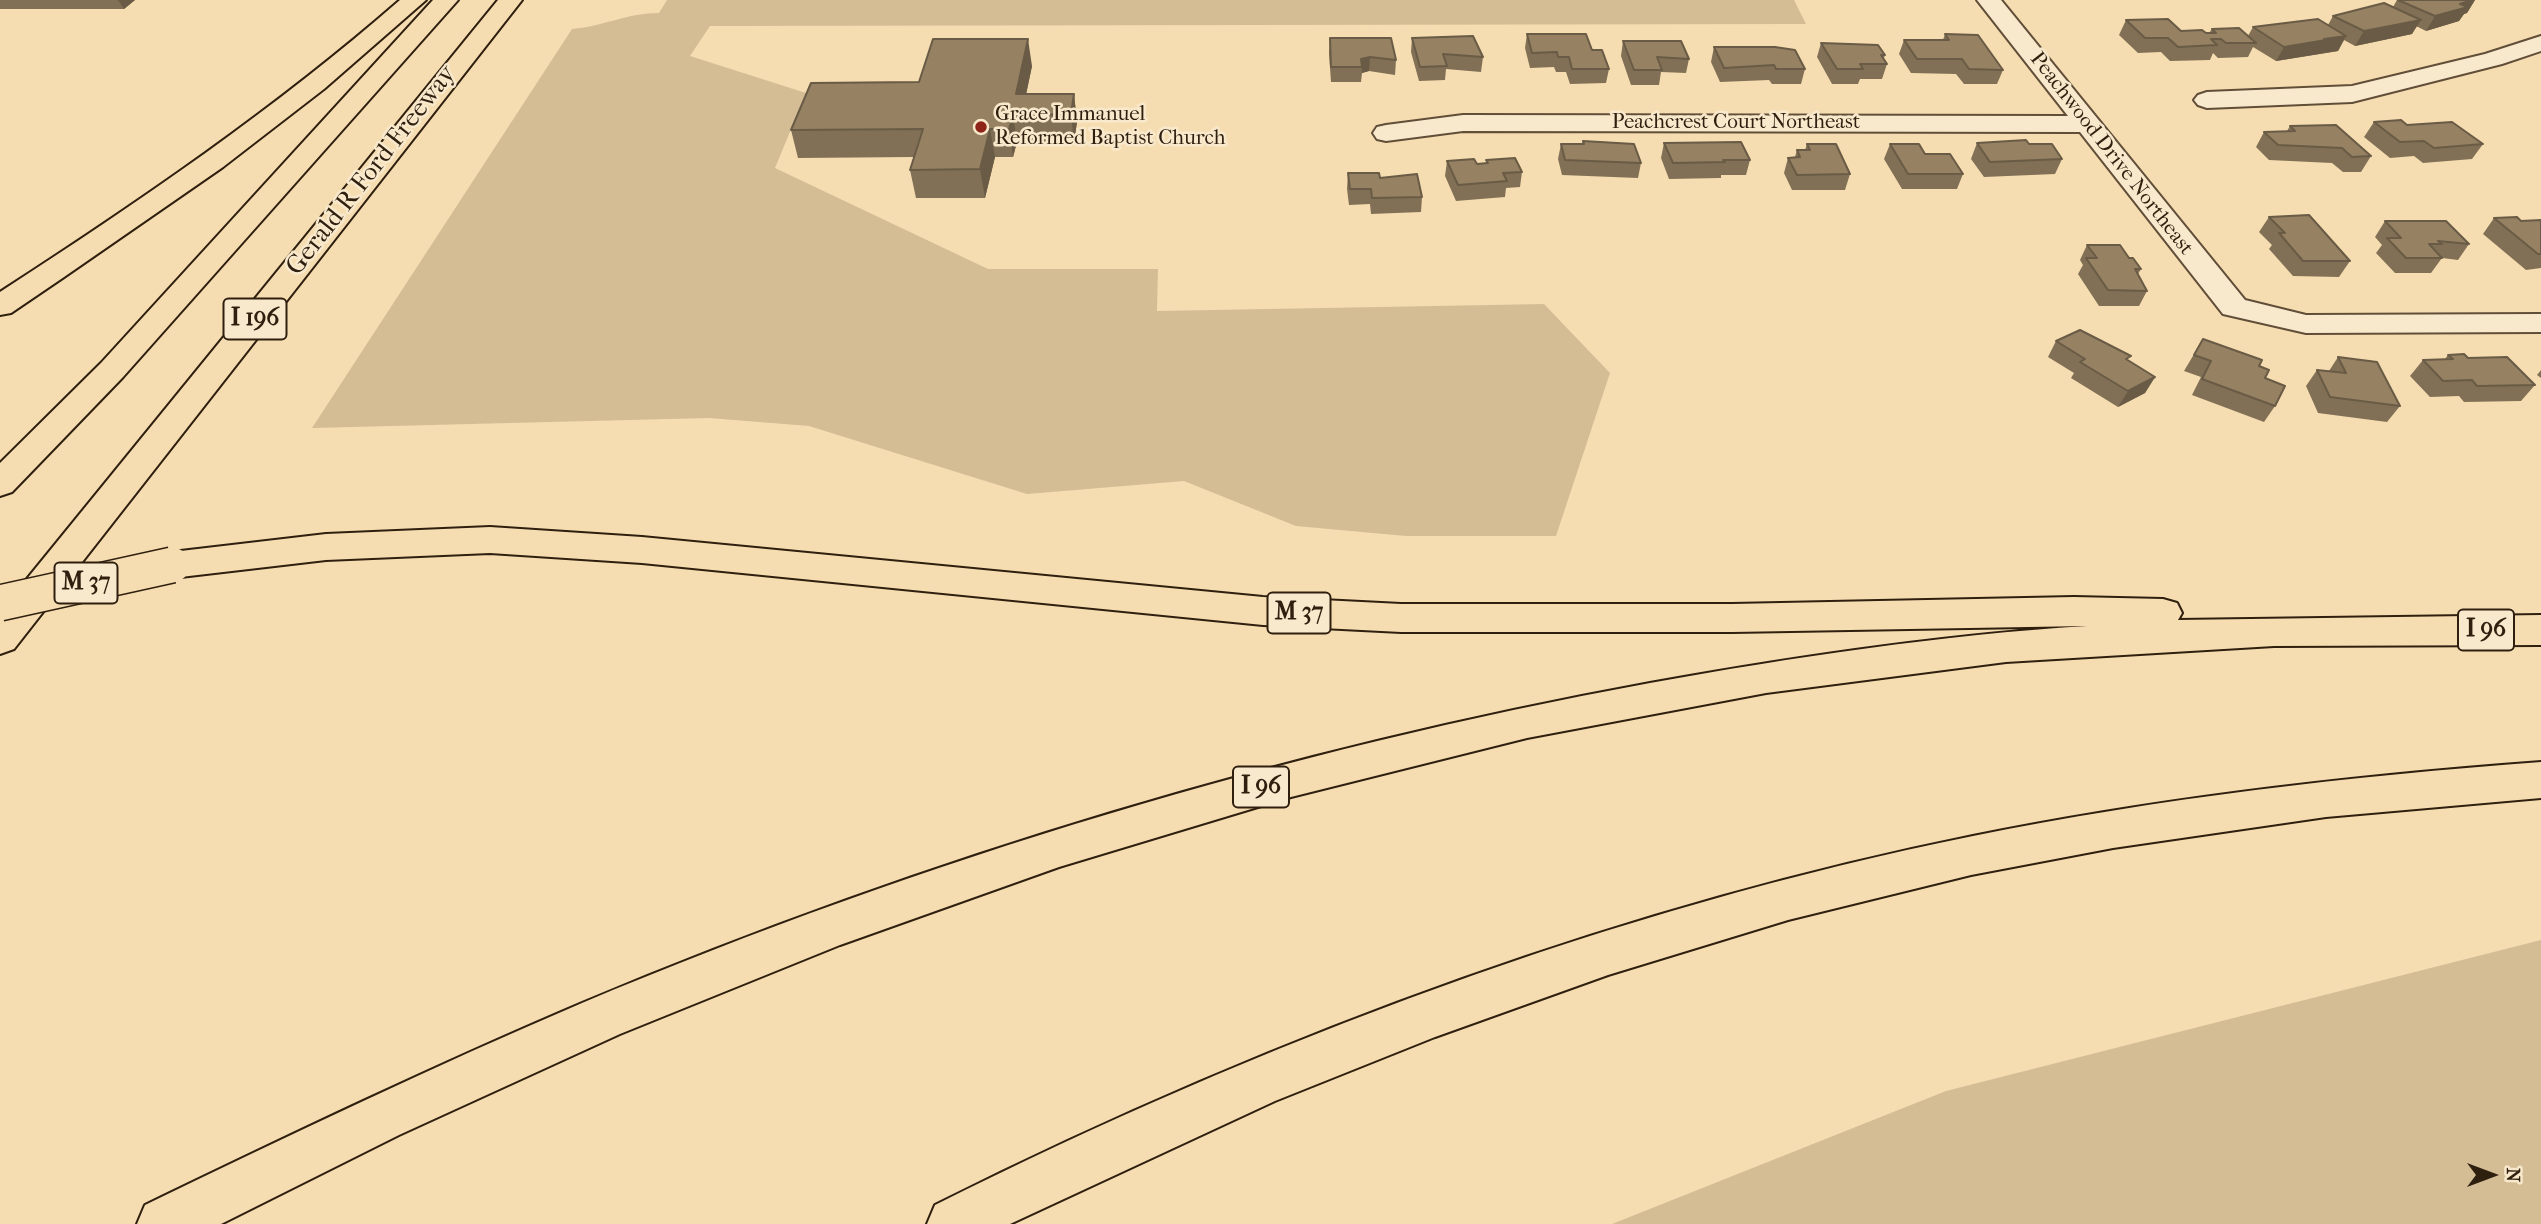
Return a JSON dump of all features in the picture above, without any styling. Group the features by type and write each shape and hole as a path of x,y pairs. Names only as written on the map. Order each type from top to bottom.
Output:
{"highway":[{"path":"0,306 218,158 320,80 414,0"},
{"name":"Gerald R Ford Freeway","path":"0,484 112,370 446,0"},
{"name":"Gerald R Ford Freeway","path":"0,639 510,0"},
{"name":"M 37","path":"0,603 172,565 285,550 364,544 541,542 1175,603 1341,615 1492,619 2074,611 2430,630"},
{"name":"I 96","path":"164,1224 453,1084 750,960 982,874 1234,794 1493,729 1787,676 1998,648 2210,633 2541,630"},
{"path":"954,1224 1163,1124 1404,1024 1562,969 1708,923 1895,874 2118,828 2326,797 2541,780"}],"street":[{"name":"Peachwood Drive Northeast","path":"1989,0 2234,307 2306,324 2541,323"},
{"path":"2207,100 2352,94 2481,62 2541,43"},
{"name":"Peachcrest Court Northeast","path":"1386,133 1463,123 2087,124"}],"shaded area":[{"path":"667,0 1794,0 1806,24 710,26 690,56 806,93 775,168 988,269 1158,269 1157,311 1544,304 1610,373 1556,536 1406,536 1296,526 1184,481 1027,494 809,426 709,418 312,428 572,29 659,13"},
{"path":"2541,940 2541,1224 1612,1224 1946,1091"}],"building":[{"path":"2398,0 2472,0 2460,4 2468,7 2435,16"},
{"path":"2384,3 2421,20 2364,31 2333,16"},
{"path":"2168,19 2181,31 2202,30 2216,33 2212,29 2239,28 2256,43 2226,43 2221,39 2211,39 2217,45 2178,47 2168,38 2145,38 2126,20"},
{"path":"2318,19 2346,36 2284,47 2253,27"},
{"path":"1527,34 1586,34 1592,50 1602,50 1609,69 1572,69 1569,57 1558,57 1557,52 1532,53"},
{"path":"1945,34 1978,35 2003,70 1969,69 1962,59 1917,59 1904,40 1949,40"},
{"path":"1473,36 1483,57 1443,54 1447,66 1420,67 1412,38"},
{"path":"1330,38 1391,38 1396,60 1370,57 1361,59 1362,67 1331,67"},
{"path":"933,39 1028,39 1016,94 1074,94 1071,114 1013,115 1009,129 990,129 980,169 910,170 923,129 791,130 811,83 919,82"},
{"path":"1623,41 1681,41 1689,59 1657,57 1662,70 1634,70"},
{"path":"1821,43 1878,45 1887,64 1860,64 1863,69 1837,69"},
{"path":"1714,47 1775,47 1795,50 1805,69 1776,69 1774,65 1724,68"},
{"path":"2401,120 2407,125 2452,122 2483,144 2434,148 2424,141 2400,142 2374,122"},
{"path":"2336,125 2371,156 2352,157 2342,148 2278,145 2264,132 2295,131 2290,126"},
{"path":"2026,140 2029,144 2052,144 2062,159 1990,162 1977,143"},
{"path":"1583,141 1634,144 1641,163 1565,160 1561,144 1584,144"},
{"path":"1741,142 1750,160 1673,163 1664,143"},
{"path":"1807,144 1836,144 1850,174 1797,175 1788,158 1800,157 1797,150 1810,150"},
{"path":"1890,144 1919,144 1925,154 1950,154 1963,174 1908,174"},
{"path":"1515,158 1522,172 1503,173 1507,181 1458,185 1447,161 1474,159 1477,164 1488,163 1486,160"},
{"path":"1348,173 1379,173 1380,178 1417,174 1422,197 1372,198 1371,189 1350,189"},
{"path":"2309,215 2350,261 2303,261 2279,233 2285,233 2269,217"},
{"path":"2517,217 2521,221 2541,220 2541,254 2494,218"},
{"path":"2385,221 2446,221 2469,244 2438,241 2442,244 2429,244 2442,258 2406,258 2387,238 2401,238"},
{"path":"2087,245 2120,245 2141,269 2135,269 2147,291 2108,290 2086,258 2097,258"},
{"path":"2080,330 2131,356 2126,359 2155,377 2128,391 2080,362 2085,359 2056,341"},
{"path":"2203,339 2262,360 2259,366 2269,370 2265,378 2285,386 2275,406 2202,379 2211,361 2194,355"},
{"path":"2464,354 2468,358 2507,357 2535,385 2477,386 2472,380 2443,381 2423,360 2453,359 2448,355"},
{"path":"2338,357 2377,362 2400,406 2330,397 2317,370 2346,373"}],"place":[{"name":"Grace Immanuel Reformed Baptist Church","path":"981,127"}]}
